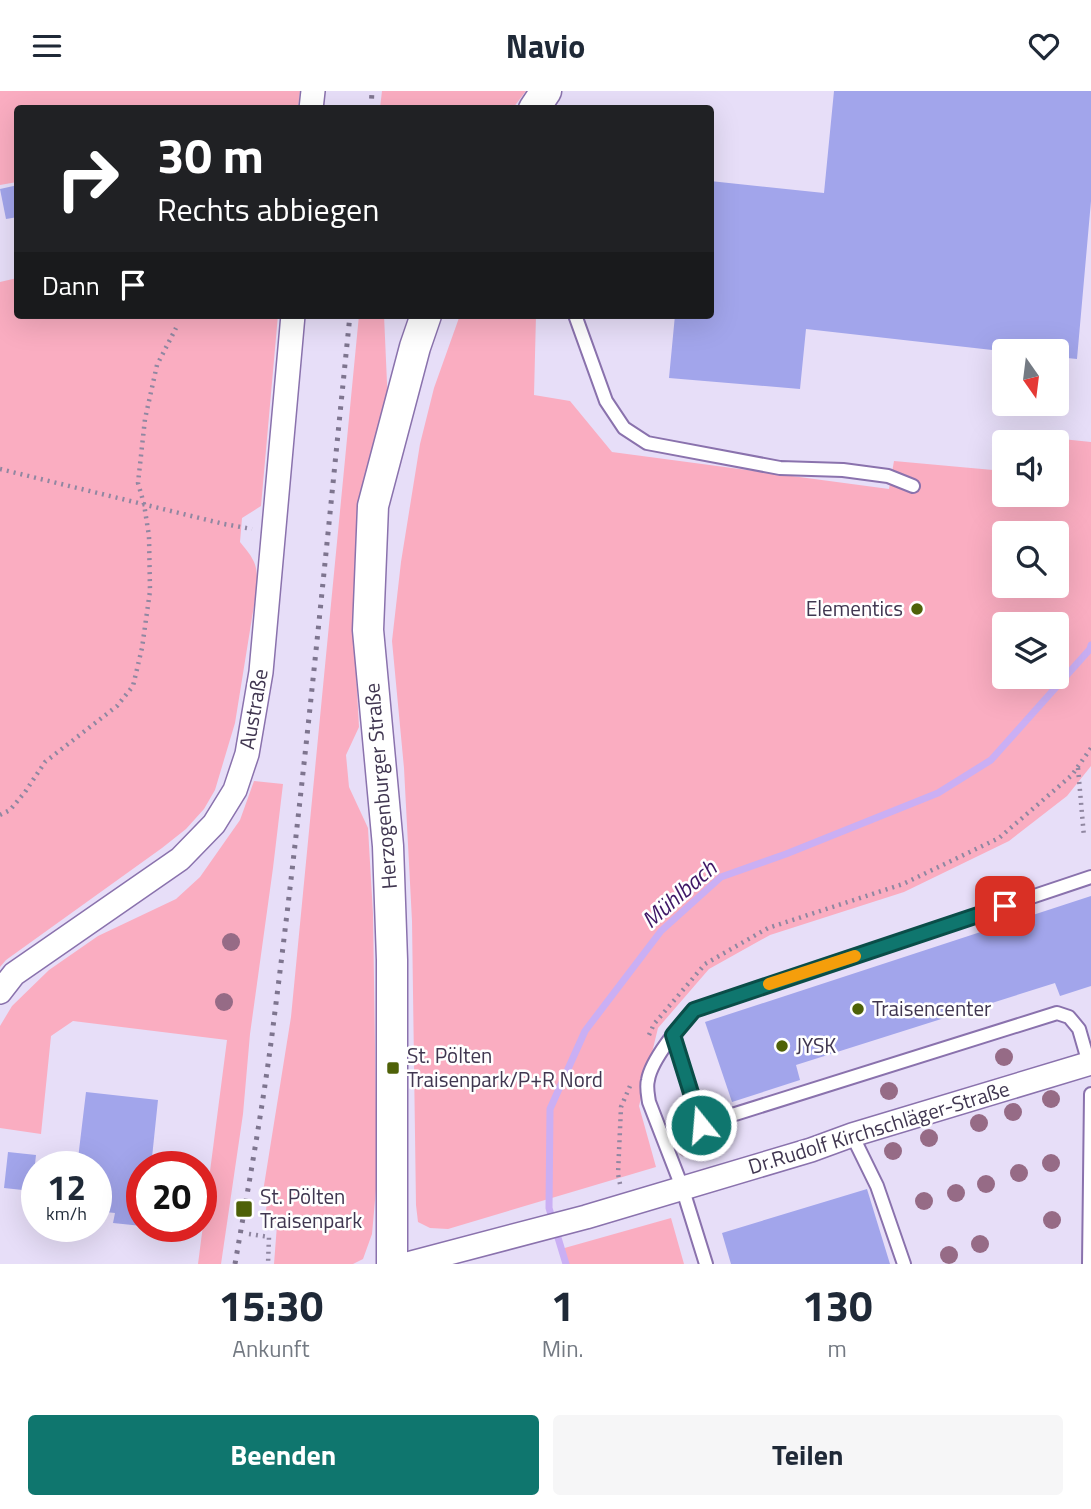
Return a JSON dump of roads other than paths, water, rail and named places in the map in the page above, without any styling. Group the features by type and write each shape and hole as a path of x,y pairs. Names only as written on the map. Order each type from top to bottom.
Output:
{"street":[{"name":"Austraße","path":"0,992 14,974 180,859 214,824 235,790 247,754 261,672 293,319"},
{"name":"Herzogenburger Straße","path":"392,1264 392,960 388,846 368,630 373,506 425,319"},
{"name":"Dr.Rudolf Kirchschläger-Straße","path":"407,1264 586,1217 811,1150 852,1135 1091,1066"}],"lane":[{"path":"576,319 606,401 624,428 647,443 780,468 843,470 888,476 913,486"},
{"path":"706,1264 682,1187 649,1102 648,1079 651,1070 673,1035 694,1010 1091,877"},
{"path":"667,1148 670,1138 681,1131 1056,1013 1069,1017 1079,1029 1091,1066"},
{"path":"673,1035 701,1125"},
{"path":"1089,1264 1091,1094"},
{"path":"852,1135 877,1186 904,1264"}],"waterway":[{"name":"Mühlbach","path":"566,1264 549,1208 550,1109 585,1031 661,931 721,877 938,793 991,760 1091,645"}],"railway":[{"path":"371,105 372,91"},
{"path":"235,1264 266,1080 285,931 350,319"}],"place":[{"name":"Elementics","path":"917,609"},
{"name":"Traisencenter","path":"858,1009"},
{"name":"JYSK","path":"782,1046"},
{"name":"St. Pölten Traisenpark/P+R Nord","path":"393,1068"},
{"name":"St. Pölten Traisenpark","path":"244,1209"}]}
